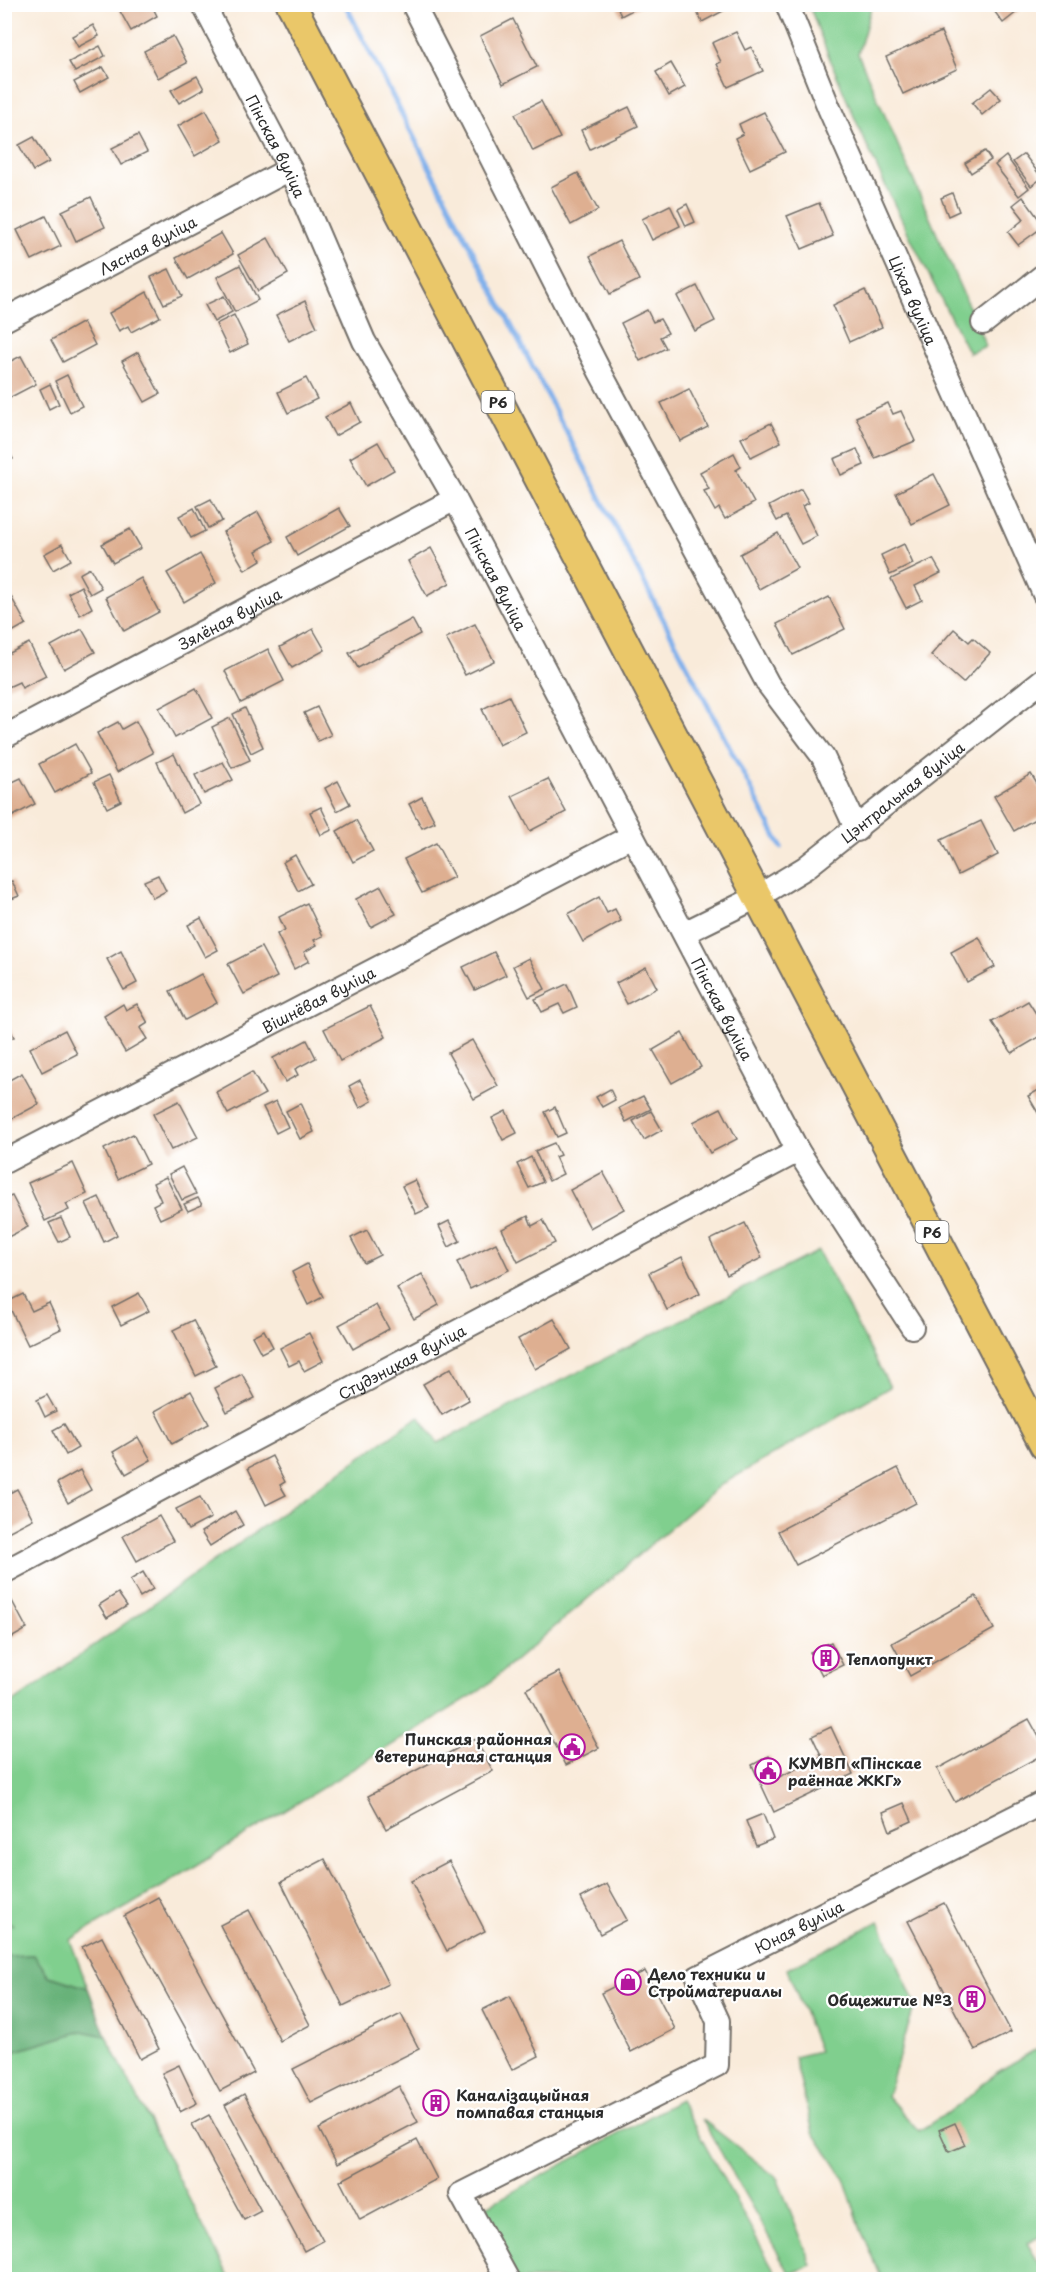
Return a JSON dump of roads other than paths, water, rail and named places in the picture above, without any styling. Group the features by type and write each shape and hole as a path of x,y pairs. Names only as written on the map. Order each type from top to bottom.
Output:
{"main road":[{"name":"Р6","path":"291,4 1044,1445"}],"street":[{"name":"Пінская вуліца","path":"203,4 290,169 364,341 455,499 798,1151 912,1327"},
{"path":"413,4 600,372 768,684 823,757 857,830"},
{"name":"Ціхая вуліца","path":"787,4 829,108 1044,594"},
{"name":"Лясная вуліца","path":"4,320 290,169"},
{"path":"983,323 1044,275"},
{"name":"Зялёная вуліца","path":"4,737 455,499"},
{"name":"Цэнтральная вуліца","path":"684,933 757,897 805,868 857,830 1044,679"},
{"name":"Вішнёвая вуліца","path":"4,1162 632,836"},
{"name":"Студэнцкая вуліца","path":"4,1572 798,1151"},
{"name":"Юная вуліца","path":"508,2280 461,2194 717,2065 718,2021 698,1977 1044,1802"}],"waterway":[{"path":"345,4 781,847"}],"place":[{"name":"Теплопункт","path":"826,1658"},
{"name":"Пинская районная ветеринарная станция","path":"572,1747"},
{"name":"КУМВП «Пінскае раённае ЖКГ»","path":"768,1771"},
{"name":"Дело техники и Стройматериалы","path":"628,1982"},
{"name":"Общежитие №3","path":"972,1999"},
{"name":"Каналізацыйная помпавая станцыя","path":"436,2103"}]}
